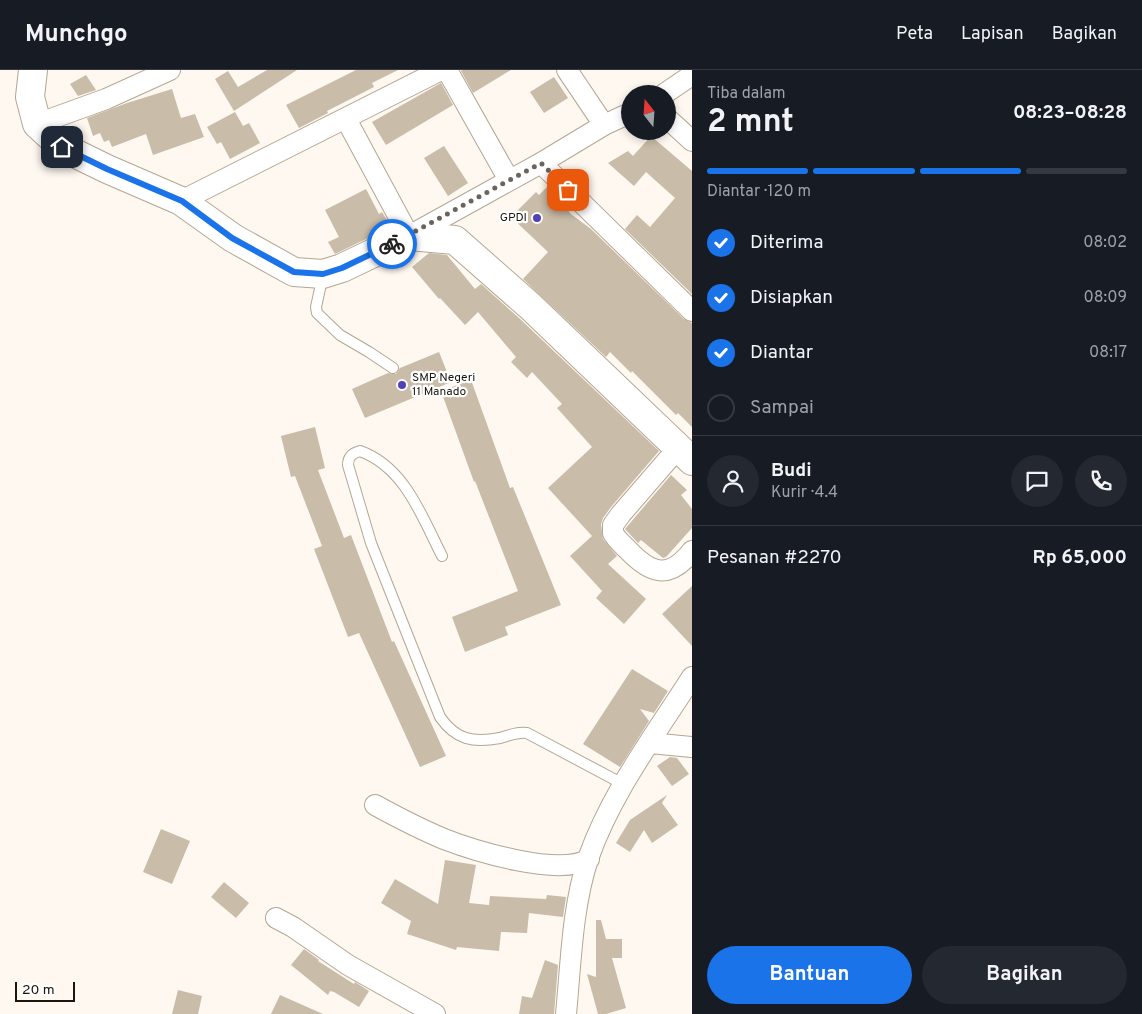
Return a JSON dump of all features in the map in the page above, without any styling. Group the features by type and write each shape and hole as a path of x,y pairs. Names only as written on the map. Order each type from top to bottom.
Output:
{"street":[{"path":"33,70 30,96 37,124 62,147 107,169 182,201 232,238 294,272 323,274 342,268 409,236 621,117"},
{"path":"37,124 106,100 170,70"},
{"path":"182,201 441,70"},
{"path":"447,70 509,180"},
{"path":"568,70 604,125"},
{"path":"676,86 692,75"},
{"path":"346,119 409,236"},
{"path":"676,126 692,141"},
{"path":"541,163 692,311"},
{"path":"409,236 454,240 530,306 685,455 617,520 613,525 612,533 635,557 652,570 662,571 670,569 686,559 692,551"},
{"path":"566,1014 580,888 589,859 623,784 692,677"},
{"path":"650,743 692,747"},
{"path":"375,805 406,822 444,839 510,860 557,866 582,863 589,859"},
{"path":"276,918 293,927 348,964 434,1014"}],"lane":[{"path":"323,274 316,307 317,313 340,335 393,368"},
{"path":"442,556 405,486 396,475 386,466 366,454 360,452 351,455 348,458 348,465 371,542 440,717 448,728 463,738 473,740 486,740 518,733 528,733 623,784"}],"building":[{"path":"267,70 297,70 234,111 215,79 228,71 238,87"},
{"path":"356,70 398,70 372,83 374,87 299,128 286,105"},
{"path":"462,70 511,70 473,93"},
{"path":"86,75 96,90 78,96 70,84"},
{"path":"554,77 568,98 544,113 530,92"},
{"path":"441,83 453,105 386,145 372,122"},
{"path":"172,89 181,118 195,114 204,137 153,155 146,134 112,147 109,140 104,142 100,133 93,136 87,118"},
{"path":"235,112 243,126 249,123 260,143 230,159 221,142 217,144 207,127"},
{"path":"647,140 656,140 692,171 692,294 625,229 637,215 650,227 675,198 646,172 634,186 608,163 628,151 633,156"},
{"path":"444,146 468,183 448,196 424,158"},
{"path":"548,186 562,200 560,202 571,214 591,229 684,319 692,323 692,427 678,413 676,415 610,352 606,357 523,279 548,252 511,217 536,192 539,195"},
{"path":"366,189 379,214 382,212 391,227 335,254 328,242 339,237 325,210"},
{"path":"429,253 447,255 475,289 481,284 659,451 611,507 601,524 603,539 617,556 608,564 646,599 624,624 596,598 602,591 570,556 592,536 548,488 592,447 557,408 562,404 532,372 527,378 511,362 516,357 478,312 465,325 439,299 412,267"},
{"name":"SMP Negeri 11 Manado","path":"439,352 451,382 365,418 352,389 388,373 396,374 400,368"},
{"path":"471,380 510,488 513,487 561,605 505,627 508,635 465,652 452,617 518,591 474,482 441,391"},
{"path":"315,427 325,468 318,470 344,538 351,535 392,642 394,641 446,756 420,767 359,633 348,637 314,549 322,546 295,476 291,477 281,436"},
{"path":"671,475 687,490 681,495 692,509 692,528 663,558 641,540 638,543 625,529"},
{"path":"692,586 692,646 662,614"},
{"path":"632,669 668,691 654,713 640,709 649,721 620,767 583,744"},
{"path":"670,757 677,758 689,774 672,786 657,766"},
{"path":"667,795 662,803 678,825 652,843 644,830 630,852 616,843 630,820"},
{"path":"161,829 190,841 172,884 143,872"},
{"path":"445,860 476,865 469,903 489,905 490,896 546,899 547,895 566,897 563,917 529,913 527,933 501,932 499,951 457,947 456,950 407,934 411,921 381,903 395,879 438,904"},
{"path":"224,882 249,903 236,918 211,897"},
{"path":"596,920 601,920 606,939 622,939 622,958 612,958 626,1008 606,1014 598,1014 587,974 596,977"},
{"path":"304,949 318,961 354,984 355,982 369,991 359,1007 334,992 330,991 328,995 291,965"},
{"path":"545,960 558,965 554,1014 519,1014 522,996 532,998"},
{"path":"178,990 202,996 198,1014 172,1014"},
{"path":"280,995 323,1014 271,1014"}],"way so far":[{"path":"392,244 541,163 568,190"}],"place":[{"name":"GPDI","path":"537,218"},
{"name":"SMP Negeri 11 Manado","path":"402,385"}],"route":[{"path":"62,147 107,169 182,201 232,238 294,272 323,274 342,268 392,244"}]}
